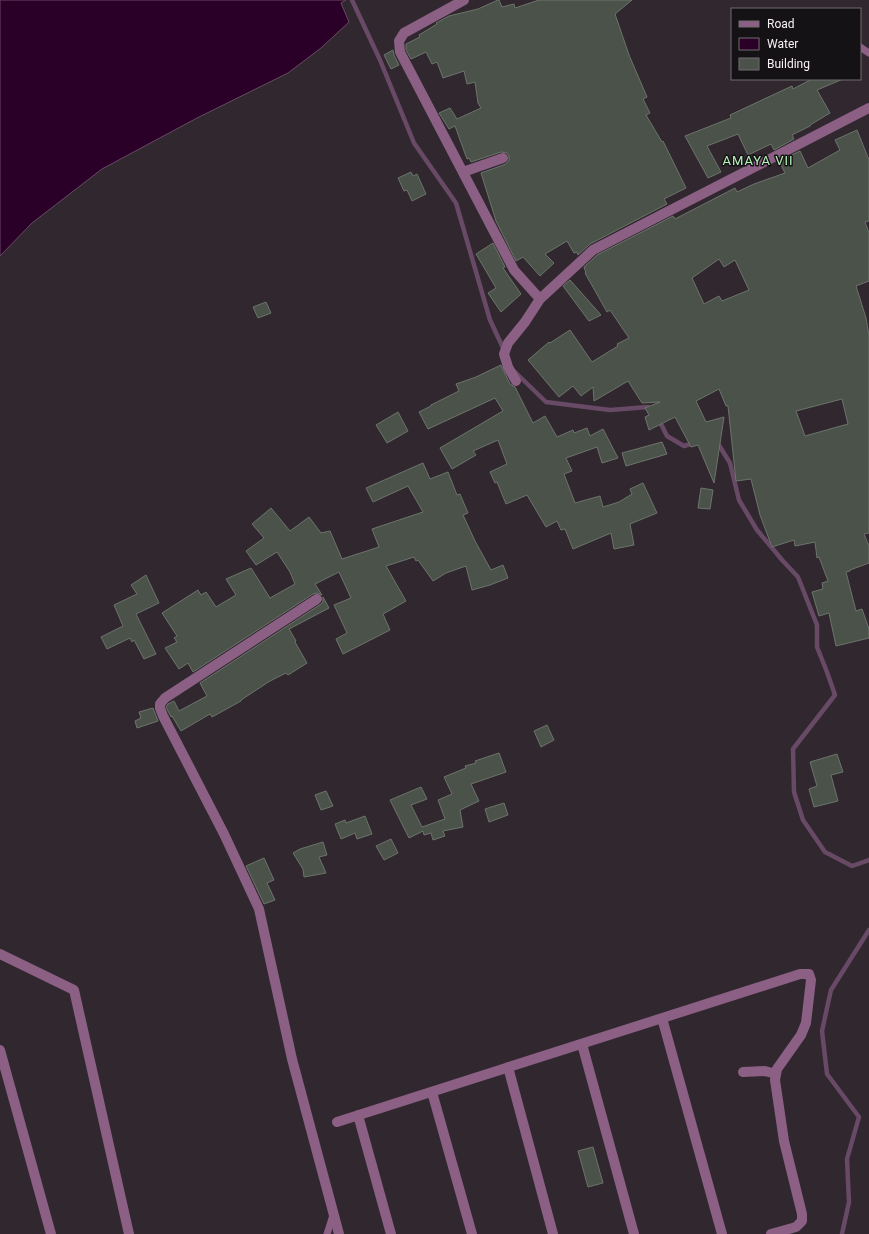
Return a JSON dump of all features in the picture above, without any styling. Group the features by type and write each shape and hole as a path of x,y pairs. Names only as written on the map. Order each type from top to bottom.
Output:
{"street":[{"path":"464,0 404,33 399,41 400,52 514,270 540,299"},
{"path":"516,382 508,367 504,354 508,343 525,322 540,299 593,250 869,108"},
{"path":"463,172 503,158"},
{"path":"317,600 165,698 161,702 160,708 224,834 259,909 292,1059 340,1234"},
{"path":"0,954 74,990 129,1234"},
{"path":"336,1122 800,974 809,974 811,980 806,1023 801,1035 777,1069 775,1080 784,1141 802,1214 802,1221 796,1227 772,1234"},
{"path":"662,1018 722,1234"},
{"path":"582,1044 634,1234"},
{"path":"0,1050 51,1234"},
{"path":"508,1068 553,1234"},
{"path":"743,1072 765,1071 776,1074"},
{"path":"432,1092 472,1234"},
{"path":"358,1115 391,1234"}],"lane":[{"path":"328,1234 334,1213"}],"water":[{"path":"0,0 346,0 341,3 349,22 321,48 288,73 197,118 102,169 32,223 0,256"}],"building":[{"path":"498,0 502,7 514,4 515,8 539,0 632,0 615,14 629,55 647,97 643,99 650,113 646,115 662,142 663,141 686,188 664,199 667,204 590,244 578,255 577,252 574,253 567,241 545,254 554,263 540,276 523,257 516,261 496,221 481,173 506,164 509,160 509,156 507,153 501,152 471,162 469,158 467,159 455,126 449,129 439,113 450,108 457,119 481,108 478,103 475,82 467,84 464,71 443,78 437,62 432,64 426,52 411,59 406,50 406,44 420,37 419,35 437,24 436,23 449,16 478,9"},
{"path":"393,50 399,65 391,69 384,55"},
{"path":"810,80 841,80 817,90 830,113 810,126 792,135 794,139 774,150 771,144 748,155 738,134 707,146 721,172 708,178 685,136 731,118 730,115 792,86 793,89"},
{"path":"857,130 869,160 869,221 865,222 869,233 869,281 856,286 866,318 869,335 869,533 864,534 869,546 869,563 846,572 856,611 862,609 869,629 869,638 836,646 829,613 819,616 812,592 823,589 822,583 828,581 819,557 817,558 815,542 795,546 794,540 772,547 760,515 751,479 736,481 728,406 726,406 719,389 696,401 706,422 724,417 714,483 698,445 691,447 675,417 649,430 645,417 649,415 645,408 660,402 642,403 628,381 594,401 593,387 581,396 573,386 559,397 528,360 549,342 550,343 570,330 592,362 618,346 617,344 629,338 610,310 607,312 585,273 584,267 597,255 673,216 675,219 735,188 737,192 785,173 779,161 800,151 808,168 840,150 835,140","holes":["719,259 724,267 735,260 749,290 722,301 719,296 704,304 692,278","842,399 848,424 805,436 796,411"]},
{"path":"411,172 413,176 417,174 426,194 412,201 407,190 404,191 398,178"},
{"path":"493,243 505,267 503,268 521,294 501,312 488,293 496,288 476,254"},
{"path":"570,280 601,315 589,321 563,286"},
{"path":"266,302 271,313 258,318 253,307"},
{"path":"501,365 510,384 515,387 533,423 545,416 557,437 573,430 574,433 587,428 590,436 603,429 618,458 602,463 597,447 566,458 572,471 564,474 575,503 600,496 603,507 619,502 632,494 630,489 643,483 657,513 630,524 634,545 614,549 611,533 573,549 565,529 561,530 557,521 546,527 527,495 506,504 497,482 495,483 490,472 507,464 498,440 473,451 476,455 452,469 440,448 503,411 495,398 428,429 419,412 459,391 456,384 476,377"},
{"path":"398,412 408,431 387,443 376,425"},
{"path":"662,442 667,454 626,466 622,453"},
{"path":"423,463 430,479 448,472 457,495 460,494 468,513 463,515 491,570 503,565 508,578 472,590 466,566 446,573 433,581 418,560 416,561 414,557 386,566 406,601 383,614 390,630 343,654 336,639 347,633 334,605 351,598 339,572 315,584 322,595 317,593 313,594 193,672 188,663 179,669 165,648 177,642 174,638 177,636 162,613 198,590 201,595 206,592 216,607 236,595 226,579 251,568 270,598 295,584 290,572 277,552 256,565 246,551 264,538 252,524 271,508 290,531 309,517 321,533 330,531 342,559 379,547 372,529 423,512 408,486 373,502 366,488"},
{"path":"701,488 713,490 710,509 698,508"},
{"path":"146,575 159,603 136,614 156,654 144,659 134,640 132,642 130,638 107,649 101,637 123,626 114,605 137,594 131,585"},
{"path":"323,597 329,608 289,629 307,663 288,675 286,673 270,681 241,701 212,717 210,714 181,731 166,707 168,704 174,701 179,711 207,696 200,683 321,604 323,602"},
{"path":"153,708 158,721 137,728 135,721 141,718 139,712"},
{"path":"547,725 554,740 541,747 534,731"},
{"path":"499,753 506,772 471,784 479,801 460,810 463,827 443,831 445,836 433,840 431,833 424,835 423,831 409,838 390,800 421,787 427,799 411,805 422,827 445,819 438,800 452,794 444,777 466,768 465,766 476,763 475,761"},
{"path":"837,754 843,772 831,775 838,801 814,807 809,789 817,786 810,762"},
{"path":"326,791 333,806 321,810 315,795"},
{"path":"504,803 508,815 489,822 485,809"},
{"path":"365,816 372,834 357,839 355,833 341,839 335,824 345,820 346,823"},
{"path":"391,839 398,853 384,860 376,846"},
{"path":"323,842 327,855 319,857 326,873 304,877 303,869 293,853 300,849"},
{"path":"264,858 274,880 267,883 275,900 264,904 246,866"},
{"path":"593,1147 603,1183 588,1187 578,1151"}],"waterway":[{"path":"352,0 380,60 414,143 456,203 490,320 504,350"},
{"path":"515,372 546,402 610,410 648,407 651,410"},
{"path":"659,420 667,436 684,446 694,443"},
{"path":"717,442 730,463 739,500 757,530 798,577 817,625 817,647 835,695 793,749 794,792 803,820 825,852 852,866 869,860"},
{"path":"842,1234 849,1202 847,1159 859,1117 827,1074 822,1031 831,990 869,930"}],"district":[{"name":"AMAYA VII","path":"758,160"}]}
